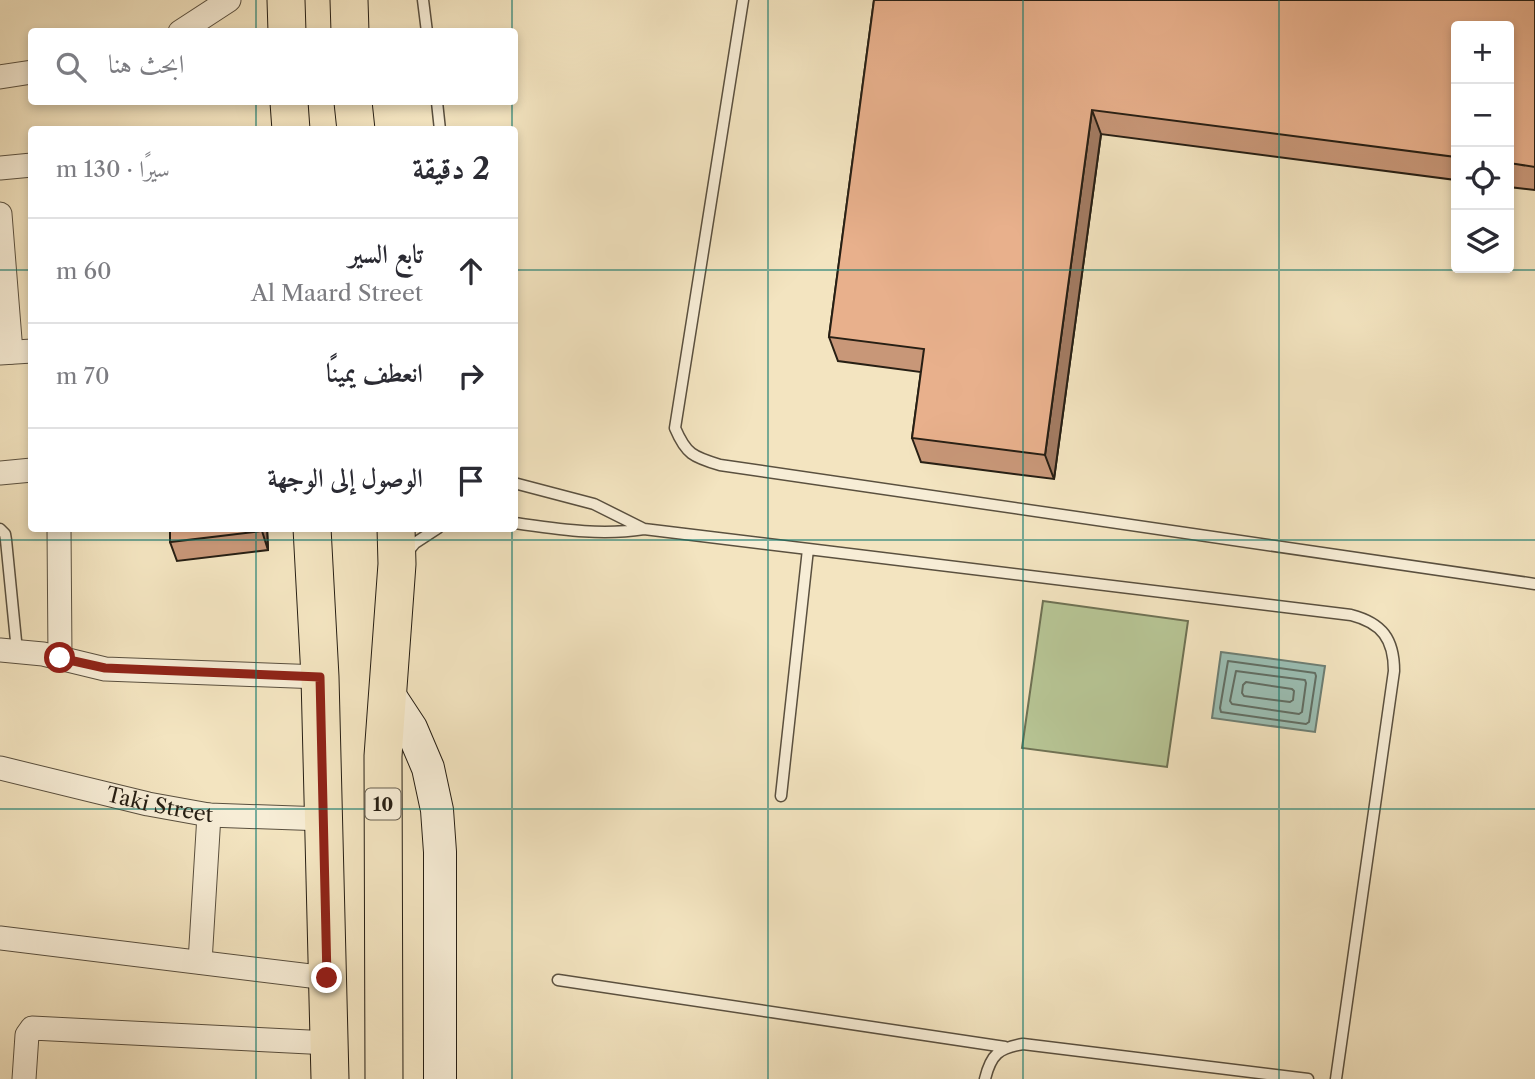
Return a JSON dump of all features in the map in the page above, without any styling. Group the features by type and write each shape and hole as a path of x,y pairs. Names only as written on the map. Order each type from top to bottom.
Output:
{"main road":[{"path":"286,0 287,28"},
{"path":"349,0 350,28"},
{"path":"289,105 290,126"},
{"path":"353,105 356,126"},
{"path":"312,532 320,677 330,1079"},
{"name":"10","path":"384,1079 383,756 397,546"},
{"path":"388,693 411,728 428,768 437,810 440,865 440,1079"}],"street":[{"path":"186,28 229,0"},
{"path":"0,77 28,73"},
{"path":"0,168 28,165"},
{"path":"0,214 14,352"},
{"path":"0,473 28,470"},
{"path":"59,532 60,658"},
{"path":"8,651 105,668 320,677"},
{"name":"Taki Street","path":"0,768 148,804 209,815 324,819"},
{"path":"200,962 209,815"},
{"path":"0,938 327,978"},
{"path":"24,1079 27,1035 32,1028 329,1043"}],"lane":[{"path":"423,0 427,28"},
{"path":"743,0 675,428 684,448 698,458 733,467 1535,584"},
{"path":"437,105 440,126"},
{"path":"518,484 594,504 644,529"},
{"path":"518,524 584,533 644,529 1367,619 1380,628 1389,640 1394,655 1394,671 1336,1079"},
{"path":"0,529 6,540 8,651"},
{"path":"397,546 415,543 432,532"},
{"path":"781,796 808,549"},
{"path":"558,980 1005,1047 1023,1044 1308,1079"},
{"path":"985,1079 994,1055 1005,1047"}],"green space":[{"path":"1043,601 1188,621 1167,767 1022,748"}],"water":[{"path":"1221,652 1325,666 1315,732 1212,718"}],"building":[{"path":"874,0 1535,0 1535,167 1514,164 1514,21 1451,21 1451,156 1092,110 1045,455 912,438 924,349 829,337"},
{"path":"170,532 254,532 170,542"}],"route":[{"path":"60,658 105,668 320,677 327,978"}]}
